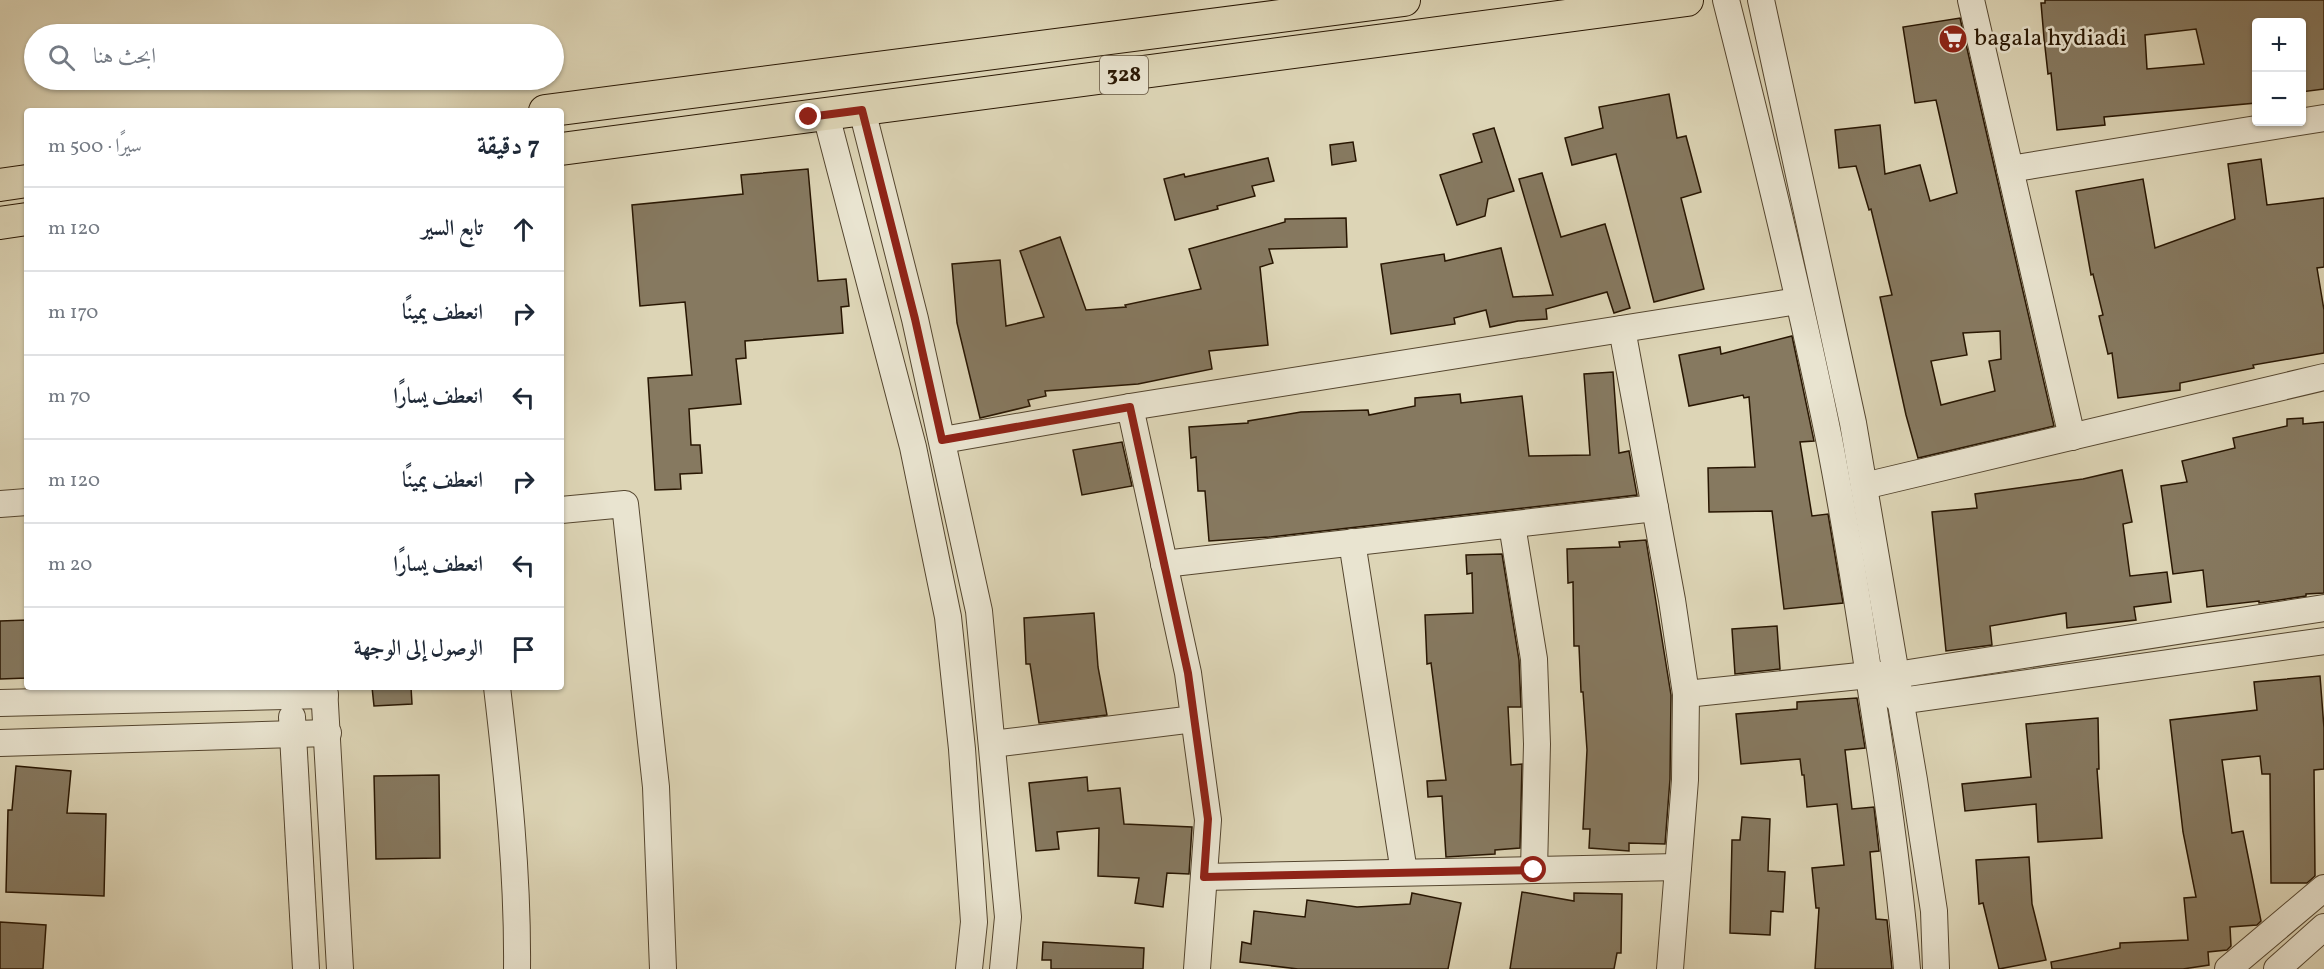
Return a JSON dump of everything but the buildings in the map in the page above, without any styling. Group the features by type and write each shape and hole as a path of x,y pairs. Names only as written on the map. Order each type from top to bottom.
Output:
{"main road":[{"path":"564,109 1404,0"},
{"name":"328","path":"564,149 1688,0"},
{"path":"0,185 24,181"},
{"path":"0,223 24,219"}],"street":[{"path":"1726,0 1773,182 1829,440 1869,675 1902,912 1907,969"},
{"path":"1761,0 1853,423 1934,911 1936,969"},
{"path":"1971,0 2072,437"},
{"path":"862,110 915,319 979,611 1008,917 1003,969"},
{"path":"826,115 912,447 948,617 962,749 974,922 969,969"},
{"path":"2010,169 2324,118"},
{"path":"942,440 1130,407 1798,301"},
{"path":"1622,329 1686,694 1685,780 1670,969"},
{"path":"1864,486 2324,377"},
{"path":"1130,407 1188,673 1208,819 1197,969"},
{"path":"0,504 24,502"},
{"path":"564,510 625,504 656,787 663,969"},
{"path":"1164,564 1655,508"},
{"path":"1512,525 1534,659 1537,744 1534,870"},
{"path":"1352,542 1404,872"},
{"path":"1686,694 1869,675 1896,675 2324,608"},
{"path":"1869,675 1900,701 2324,640"},
{"path":"497,690 510,803 517,924 517,969"},
{"path":"0,703 87,694 325,691 340,969"},
{"path":"290,692 306,969"},
{"path":"992,744 1194,719"},
{"path":"0,742 328,733"},
{"path":"1204,877 1678,867"},
{"path":"2228,969 2324,888"},
{"path":"2277,969 2324,927"}],"place":[{"name":"bagala hydiadi","path":"1953,39"}],"route":[{"path":"809,117 862,110 915,319 942,440 1130,407 1188,673 1208,819 1204,877 1534,870"}]}
